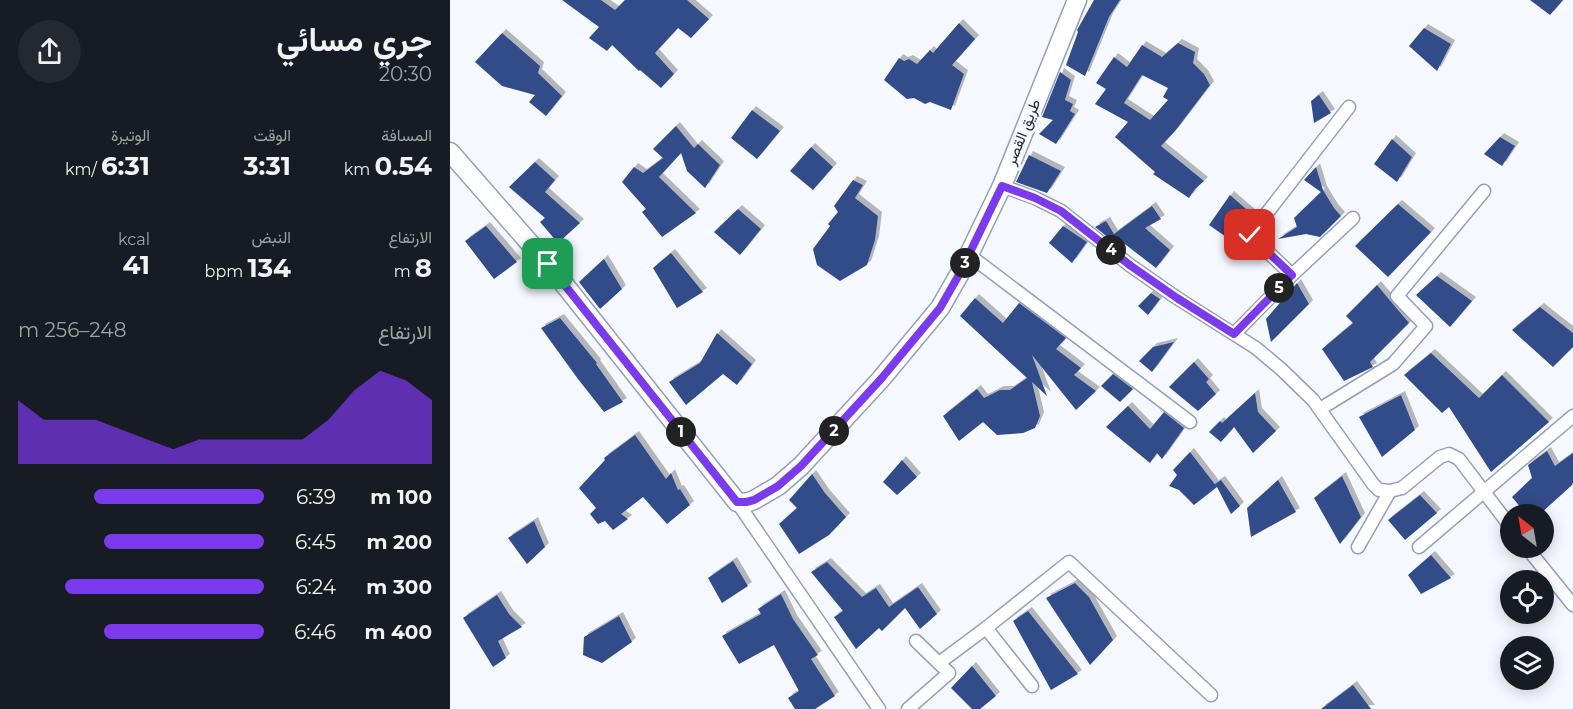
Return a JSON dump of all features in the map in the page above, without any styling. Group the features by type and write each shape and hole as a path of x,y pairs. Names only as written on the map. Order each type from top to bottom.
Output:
{"street":[{"name":"طريق القصر","path":"737,502 754,500 778,486 801,466 881,379 940,308 960,273 1002,186 1077,0"},
{"path":"1292,275 1250,235 1349,107"},
{"path":"450,152 548,264 737,502 879,709"},
{"path":"1002,186 1035,198 1061,211 1131,266 1256,348 1313,400 1372,484 1379,490 1390,491 1402,488 1440,456 1449,454 1460,459 1500,512"},
{"path":"1320,409 1393,364 1426,326 1397,296 1484,191"},
{"path":"1234,334 1353,218"},
{"path":"969,255 1190,422"},
{"path":"1419,548 1573,416"},
{"path":"1358,547 1390,491"},
{"path":"1535,558 1573,605"},
{"path":"939,663 1069,562 1211,695"},
{"path":"986,628 1032,686"},
{"path":"908,709 949,674 916,640"}],"building":[{"path":"562,0 601,0 615,10 625,0 687,0 709,19 691,38 678,28 655,53 674,74 661,88 612,45 607,51 589,38 599,27"},
{"path":"1094,0 1120,0 1109,17 1085,76 1066,65 1077,30"},
{"path":"1530,0 1563,0 1550,15"},
{"path":"959,23 975,39 952,65 964,74 951,110 930,102 925,104 914,98 907,99 884,80 899,58 904,61 909,59 917,64 930,50 933,53"},
{"path":"1424,28 1451,44 1437,71 1409,46"},
{"path":"502,33 540,66 538,73 562,96 546,116 529,102 535,95 502,86 475,62"},
{"path":"1178,43 1195,52 1193,63 1204,74 1210,85 1161,146 1204,181 1189,198 1153,174 1155,172 1115,137 1128,122 1095,104 1106,89 1096,83 1114,57 1127,67 1142,45 1162,57","holes":["1142,75 1168,88 1163,97 1168,100 1150,120 1124,103"]},
{"path":"1060,72 1071,80 1065,100 1073,104 1070,111 1075,114 1056,144 1039,134 1053,120 1042,117"},
{"path":"1319,95 1331,113 1314,123 1311,101"},
{"path":"752,110 780,131 757,159 731,138"},
{"path":"676,126 694,148 698,144 720,165 705,188 687,171 681,153 659,177 696,213 662,237 642,212 646,209 622,182 634,167 643,173 663,158 653,149"},
{"path":"1500,137 1515,146 1502,166 1484,154"},
{"path":"1392,139 1412,157 1397,182 1374,164"},
{"path":"811,147 833,167 813,190 790,171"},
{"path":"1029,155 1061,171 1047,193 1016,182"},
{"path":"535,162 555,180 545,192 580,223 558,243 540,222 545,218 509,187"},
{"path":"1316,167 1323,190 1341,216 1320,237 1306,234 1278,239 1297,227 1294,218 1321,192 1304,180"},
{"path":"853,180 863,185 855,198 878,216 875,240 867,265 840,281 817,265 813,249 838,212 834,206"},
{"path":"1230,195 1253,215 1232,241 1209,225"},
{"path":"1398,204 1431,232 1388,277 1355,246"},
{"path":"1152,206 1161,219 1145,228 1170,250 1156,268 1117,238 1125,251 1095,227 1106,221 1114,234"},
{"path":"738,209 761,229 740,255 714,232"},
{"path":"486,226 517,262 494,279 465,241"},
{"path":"1063,226 1087,242 1072,263 1049,243"},
{"path":"671,253 703,292 677,308 653,268"},
{"path":"604,259 622,289 600,309 579,282"},
{"path":"1437,276 1472,301 1450,327 1416,295"},
{"path":"1297,283 1309,304 1271,342 1266,319"},
{"path":"1377,285 1409,323 1370,362 1373,367 1344,381 1322,349 1353,323 1346,316"},
{"path":"1151,293 1160,299 1148,315 1138,306"},
{"path":"975,298 1003,323 1019,303 1066,338 1056,349 1081,368 1074,375 1096,391 1076,410 1032,355 1047,396 1032,382 1040,416 1035,428 1023,433 997,435 983,422 959,441 943,416 977,389 984,398 1000,390 1010,390 1027,378 960,316"},
{"path":"1540,307 1573,333 1573,347 1553,367 1512,330"},
{"path":"560,318 597,363 623,402 604,412 578,379 541,328"},
{"path":"717,333 752,364 737,385 723,374 686,405 669,382 700,363"},
{"path":"1174,342 1152,372 1139,361 1153,347"},
{"path":"1431,353 1479,398 1502,375 1549,422 1491,472 1449,407 1442,413 1404,375"},
{"path":"1194,362 1209,379 1206,382 1216,394 1198,411 1169,387"},
{"path":"1113,374 1133,389 1120,402 1101,386"},
{"path":"1255,393 1258,412 1276,431 1253,453 1234,427 1221,442 1209,432 1220,421 1222,423"},
{"path":"1401,395 1415,430 1382,457 1359,417"},
{"path":"1128,406 1150,429 1164,412 1184,428 1162,459 1157,453 1150,463 1106,427"},
{"path":"635,435 666,479 671,473 678,490 680,489 690,505 667,524 643,497 621,514 628,519 613,530 605,521 598,524 590,514 596,508 579,488 605,460 604,458"},
{"path":"1547,451 1555,466 1573,453 1573,483 1551,504 1518,504 1512,497 1532,478 1528,465"},
{"path":"1190,452 1217,487 1194,505 1179,490 1169,486 1177,475 1173,470"},
{"path":"902,460 917,477 897,495 883,482"},
{"path":"812,474 846,517 829,535 799,554 779,524 797,508 789,500"},
{"path":"1342,476 1361,517 1340,544 1314,498"},
{"path":"1221,480 1240,506 1231,514 1215,484"},
{"path":"1278,480 1296,512 1251,537 1247,508"},
{"path":"1420,495 1437,513 1405,540 1388,520"},
{"path":"534,521 545,547 527,564 508,538"},
{"path":"1431,555 1451,578 1421,594 1408,575"},
{"path":"733,561 748,586 722,603 708,578"},
{"path":"827,562 862,597 876,588 889,607 918,587 937,614 920,629 905,608 882,631 879,628 856,649 834,617 843,611 811,572"},
{"path":"1075,583 1089,597 1113,640 1090,665 1046,598"},
{"path":"781,594 793,619 818,655 811,659 835,696 815,709 795,709 788,698 799,691 774,645 739,664 722,636 761,614 758,609"},
{"path":"497,595 509,614 522,627 498,641 506,658 493,667 463,618"},
{"path":"1028,611 1078,674 1051,690 1013,621"},
{"path":"619,616 632,642 602,663 583,655 584,637"},
{"path":"972,666 996,696 980,709 972,709 951,688"},
{"path":"1353,685 1371,709 1321,709"}],"route":[{"path":"548,264 737,502 746,502 778,486 801,466 881,379 940,308 960,273 1002,186 1035,198 1061,211 1131,266 1234,334 1292,275 1250,235"}]}
